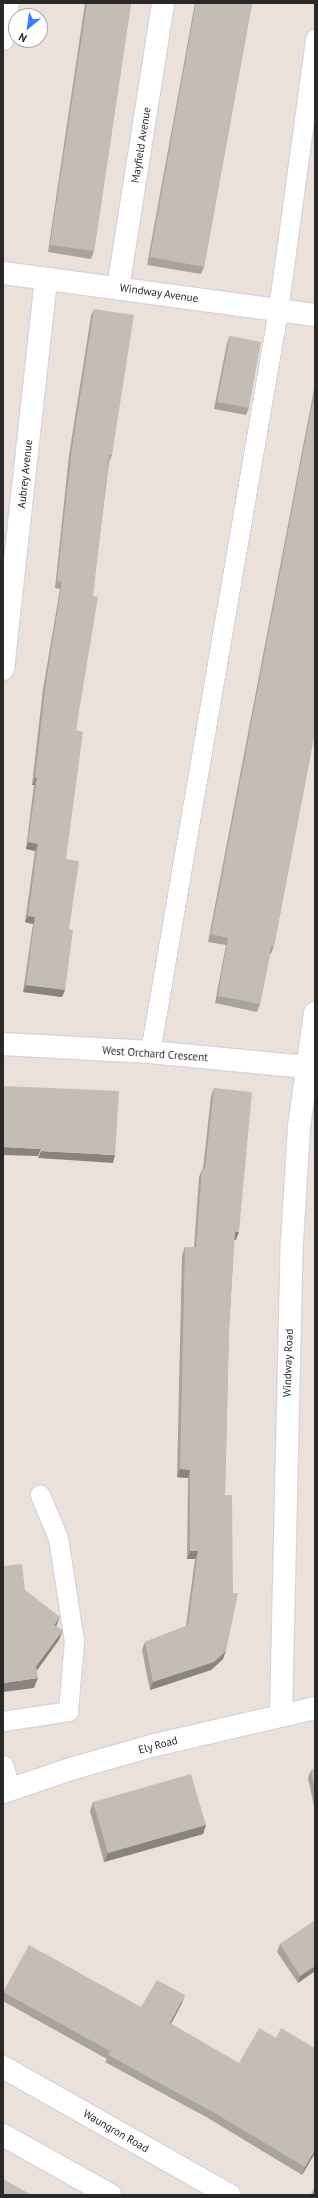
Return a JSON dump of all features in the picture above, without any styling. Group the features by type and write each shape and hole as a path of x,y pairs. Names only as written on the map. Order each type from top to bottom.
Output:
{"street":[{"name":"Mayfield Avenue","path":"118,288 163,3"},
{"name":"Windway Avenue","path":"3,273 315,315"},
{"name":"Aubrey Avenue","path":"3,669 46,279"},
{"name":"Windway Road","path":"281,1715 292,1242 299,1127 306,1067 315,1013"},
{"name":"West Orchard Crescent","path":"3,1044 150,1052 306,1067"},
{"name":"Ely Road","path":"7,1791 155,1745 315,1708"},
{"name":"Waungron Road","path":"3,2066 228,2195"},
{"path":"3,2135 110,2195"}],"lane":[{"path":"3,40 9,3"},
{"path":"150,1052 278,310 315,38"},
{"path":"3,1721 68,1711 74,1641 58,1538 40,1496"},
{"path":"3,1765 7,1791"}],"building":[{"path":"87,3 131,3 94,251 50,245"},
{"path":"196,3 252,3 204,267 150,257"},
{"path":"94,309 134,315 112,455 109,455 93,596 98,597 76,730 83,732 66,859 79,861 69,929 73,930 65,990 26,985 35,917 28,916 38,844 28,842 37,778 35,778 46,682 62,582 57,581 72,448"},
{"path":"230,336 261,342 249,408 217,402"},
{"path":"315,390 315,731 274,946 271,946 260,1004 218,996 228,938 211,934"},
{"path":"3,1086 119,1091 115,1155 41,1151 41,1149 3,1147"},
{"path":"214,1088 252,1092 239,1232 235,1232 229,1329 225,1495 232,1495 233,1593 238,1593 226,1651 214,1662 153,1682 145,1642 188,1625 198,1551 190,1551 190,1470 180,1469 185,1247 196,1247 202,1169 205,1169"},
{"path":"22,1564 25,1590 60,1617 54,1625 63,1630 36,1666 38,1678 3,1683 3,1566"},
{"path":"315,1769 315,1792 311,1770"},
{"path":"191,1774 206,1825 108,1853 93,1802"},
{"path":"315,1920 315,1966 300,1976 280,1944"},
{"path":"29,1945 141,2007 157,1980 185,1995 170,2023 239,2063 259,2028 276,2038 281,2028 315,2048 315,2150 305,2167 211,2111 108,2055 110,2051 3,1992"},
{"path":"3,2179 28,2193 32,2195 3,2195"},
{"path":"315,2186 315,2193 312,2192"}]}
